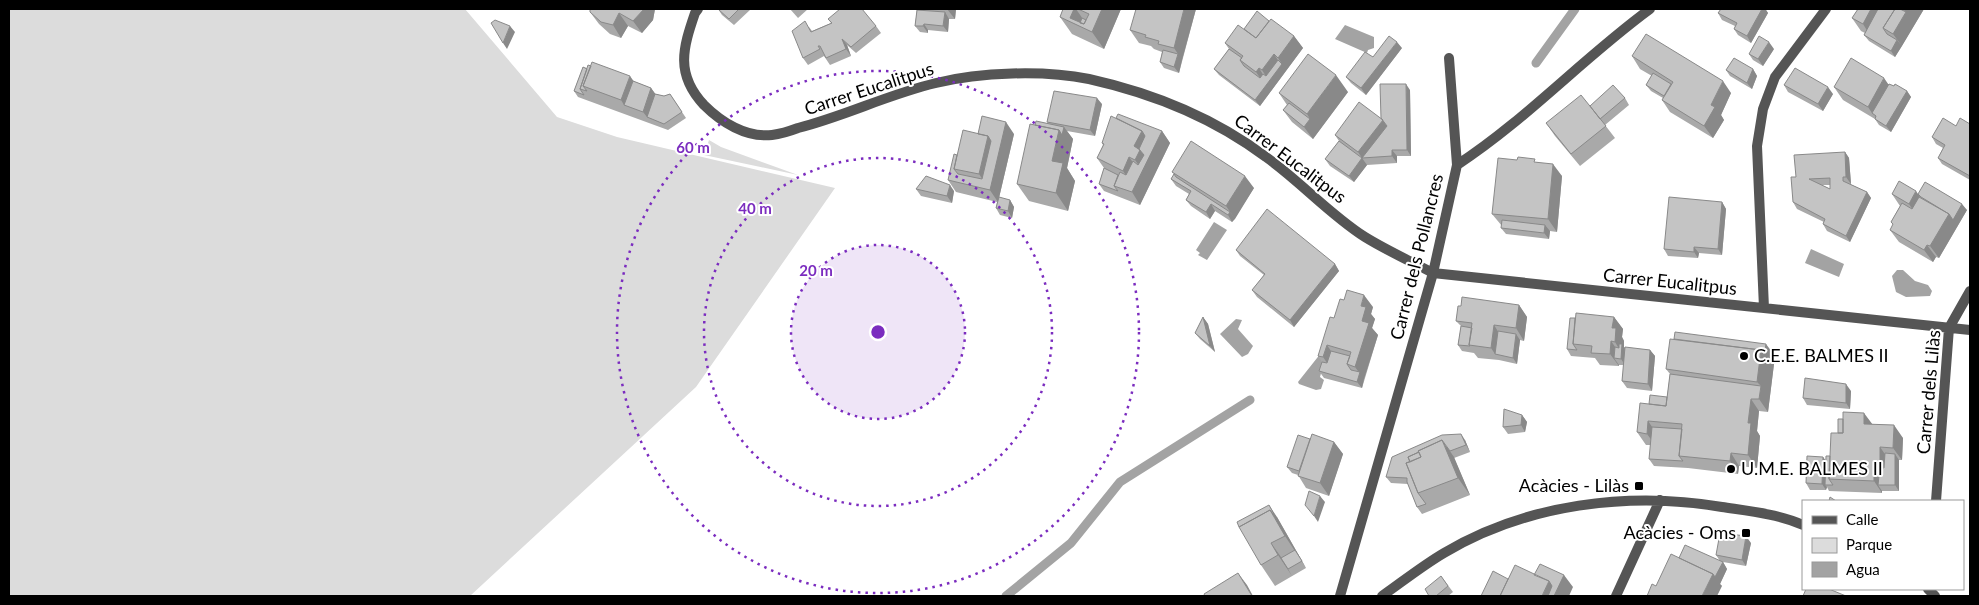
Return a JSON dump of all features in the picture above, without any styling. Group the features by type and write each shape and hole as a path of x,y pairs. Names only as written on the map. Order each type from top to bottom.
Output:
{"street":[{"name":"Carrer Eucalitpus","path":"698,9 683,48 686,79 702,102 721,122 742,131 770,136 820,122 936,83 994,75 1037,75 1087,79 1182,108 1220,126 1266,156 1364,236 1433,273 1970,330"},
{"name":"Carrer dels Pollancres","path":"1340,596 1433,273 1457,165 1487,145 1619,32 1650,9"},
{"path":"1764,308 1758,146 1763,109 1775,77 1826,9"},
{"path":"1449,58 1457,165"},
{"name":"Carrer dels Lilàs","path":"1936,500 1948,328 1970,291"},
{"path":"1616,596 1660,500"},
{"path":"1382,596 1444,553 1509,524 1575,506 1609,501 1660,500 1705,504 1751,512 1802,525"}],"green space":[{"path":"9,9 465,9 557,117 617,137 835,188 696,387 470,596 9,596"},
{"path":"709,140 721,147 798,175 704,155"}],"water":[{"path":"1345,25 1374,37 1374,48 1368,50 1367,53 1335,39"},
{"path":"1214,222 1227,230 1207,260 1198,255 1200,253 1196,250"},
{"path":"1811,249 1844,264 1839,277 1805,263"},
{"path":"1897,270 1903,270 1915,281 1928,285 1932,291 1930,296 1906,297 1896,292 1892,276"},
{"path":"1236,319 1242,320 1238,329 1253,346 1248,354 1242,357 1220,334"},
{"path":"1321,353 1325,358 1320,377 1324,380 1321,389 1316,390 1299,384 1298,382"}],"building":[{"path":"590,9 644,9 633,21 619,13 613,25 601,22 590,12"},
{"path":"718,9 739,9 729,19"},
{"path":"840,9 862,9 876,26 851,47 842,39 846,49 826,58 820,46 818,46 820,49 803,58 792,31 805,21 811,32 832,23 828,19"},
{"path":"1063,9 1074,9 1070,18 1084,24 1089,14 1078,9 1102,9 1092,32 1060,17"},
{"path":"1136,9 1184,9 1174,48 1158,44 1159,41 1130,30"},
{"path":"1721,9 1762,9 1747,36 1734,29 1737,23 1718,13"},
{"path":"1858,9 1871,9 1863,24 1852,18"},
{"path":"1878,9 1895,9 1883,28 1887,34 1897,40 1891,51 1864,35"},
{"path":"1895,9 1906,12 1893,34 1883,28"},
{"path":"917,10 945,12 943,26 924,24 923,26 915,26"},
{"path":"1257,11 1269,21 1256,38 1244,29"},
{"path":"1082,18 1086,20 1084,24 1080,23"},
{"path":"1271,19 1294,36 1278,58 1274,54 1262,70 1259,68 1256,72 1240,60 1243,56 1225,43 1238,25 1256,38"},
{"path":"495,20 510,26 503,43 491,23"},
{"path":"1646,34 1723,81 1711,105 1715,107 1704,126 1662,100 1673,82 1632,56"},
{"path":"1389,36 1397,42 1361,88 1346,77 1365,52 1373,57"},
{"path":"1759,36 1769,42 1758,59 1749,54"},
{"path":"1229,49 1242,58 1240,60 1244,66 1260,78 1263,74 1266,76 1278,60 1282,64 1255,100 1214,69"},
{"path":"1163,50 1178,54 1174,67 1160,62"},
{"path":"1308,54 1336,75 1307,114 1279,93"},
{"path":"1734,58 1753,69 1747,83 1726,70"},
{"path":"1851,58 1884,78 1868,107 1834,87"},
{"path":"592,62 630,76 621,100 583,86"},
{"path":"588,65 591,66 583,86 587,91 580,89"},
{"path":"583,67 587,69 580,89 584,95 574,91"},
{"path":"1795,68 1828,87 1818,104 1784,85"},
{"path":"1653,73 1671,84 1664,96 1646,85"},
{"path":"633,81 651,88 643,112 624,105"},
{"path":"1380,84 1406,84 1407,150 1392,150 1392,156 1362,158 1387,126 1381,118"},
{"path":"1889,84 1894,86 1895,84 1907,91 1886,126 1875,119 1876,116 1872,113"},
{"path":"1613,85 1625,98 1600,119 1590,106"},
{"path":"1054,91 1097,98 1090,130 1047,122"},
{"path":"655,94 664,96 670,94 682,112 664,124 647,117"},
{"path":"1581,95 1606,126 1571,154 1546,123"},
{"path":"1359,102 1383,120 1358,152 1335,135"},
{"path":"1289,103 1310,119 1304,127 1283,110"},
{"path":"1118,114 1162,131 1132,192 1114,186 1120,172 1126,175 1133,161 1138,165 1144,155 1139,149 1145,136 1142,131 1116,118"},
{"path":"982,116 1006,122 990,190 948,180 954,154 957,155 954,169 958,174 982,179 991,141 988,136 978,134"},
{"path":"1111,116 1142,131 1134,146 1140,150 1135,160 1129,157 1123,171 1097,158 1104,144 1102,143"},
{"path":"1943,118 1956,126 1960,118 1970,124 1970,176 1938,158 1945,145 1932,137"},
{"path":"1036,121 1064,127 1062,135 1059,130 1035,125"},
{"path":"1030,124 1059,130 1052,161 1063,163 1056,193 1017,184"},
{"path":"963,130 988,136 979,174 954,169"},
{"path":"1191,141 1245,176 1226,206 1172,172"},
{"path":"1339,141 1362,158 1349,176 1325,159"},
{"path":"1845,152 1846,177 1843,177 1843,181 1867,192 1846,236 1823,224 1825,219 1793,202 1791,177 1796,177 1794,155","holes":["1830,178 1830,189 1809,179"]},
{"path":"1518,157 1535,159 1534,162 1553,164 1548,219 1492,214 1498,158 1517,160"},
{"path":"1104,168 1118,175 1114,186 1118,191 1099,184"},
{"path":"1174,174 1230,212 1228,215 1211,204 1206,212 1186,200 1191,191 1171,179"},
{"path":"926,176 950,185 947,196 916,189"},
{"path":"1899,181 1916,191 1909,204 1892,194"},
{"path":"1925,182 1962,204 1953,220 1949,214 1918,194"},
{"path":"999,197 1010,200 1008,211 996,208"},
{"path":"1669,197 1722,202 1718,249 1694,247 1694,252 1664,249"},
{"path":"1919,197 1949,214 1930,246 1927,245 1924,250 1890,230 1893,224 1891,222 1902,203 1912,209"},
{"path":"1267,209 1335,264 1290,320 1252,290 1265,274 1236,250"},
{"path":"1502,220 1545,225 1544,233 1501,228"},
{"path":"1347,290 1364,295 1361,306 1366,307 1362,321 1369,323 1355,367 1347,364 1351,352 1327,345 1323,357 1318,356 1330,317 1334,318 1340,299 1344,300"},
{"path":"1462,297 1519,305 1516,328 1494,325 1491,348 1469,345 1472,323 1456,321 1458,306 1461,306"},
{"path":"1576,313 1614,317 1612,328 1616,328 1615,342 1611,341 1610,354 1591,353 1592,346 1573,344"},
{"path":"1203,317 1210,346 1195,333"},
{"path":"1570,318 1575,318 1573,344 1577,350 1567,349"},
{"path":"1461,326 1472,328 1470,346 1458,345"},
{"path":"1498,331 1516,334 1513,358 1495,354"},
{"path":"1675,332 1766,344 1764,355 1761,350 1674,339"},
{"path":"1670,339 1761,350 1757,382 1666,369"},
{"path":"1619,344 1622,344 1621,359 1614,358 1615,347 1619,348"},
{"path":"1625,347 1650,350 1648,384 1622,381"},
{"path":"1331,351 1350,356 1347,364 1351,370 1360,372 1357,382 1319,371 1322,362 1327,363"},
{"path":"1670,374 1761,386 1759,399 1751,399 1748,423 1751,423 1748,455 1731,453 1730,461 1679,456 1682,424 1648,421 1647,434 1637,432 1640,403 1666,406"},
{"path":"1805,378 1846,384 1846,403 1803,398"},
{"path":"1650,395 1667,397 1666,406 1649,404"},
{"path":"1504,409 1522,415 1521,425 1503,427"},
{"path":"1843,412 1864,413 1864,424 1894,425 1893,448 1880,447 1880,462 1876,461 1874,481 1829,479 1831,433 1843,433"},
{"path":"1838,419 1843,419 1843,433 1838,433"},
{"path":"1652,427 1682,429 1679,456 1683,461 1649,459"},
{"path":"1312,434 1334,442 1320,483 1298,476"},
{"path":"1461,434 1466,445 1450,451 1442,440 1408,457 1410,462 1406,463 1418,493 1426,504 1417,507 1407,478 1386,477 1392,457 1442,435"},
{"path":"1298,435 1310,439 1299,471 1287,467"},
{"path":"1442,440 1458,478 1418,493 1406,463 1421,457 1418,451"},
{"path":"1419,452 1421,457 1410,462 1408,457"},
{"path":"1885,453 1895,454 1895,485 1878,485 1880,467 1884,468"},
{"path":"1807,456 1823,457 1822,484 1806,483"},
{"path":"1826,456 1830,456 1829,479 1833,485 1825,485"},
{"path":"1309,491 1320,496 1314,516 1305,505"},
{"path":"1269,505 1276,518 1270,510 1239,527 1237,522"},
{"path":"1270,510 1285,536 1271,543 1278,555 1261,565 1239,527"},
{"path":"1720,533 1746,536 1742,560 1716,555"},
{"path":"1685,545 1723,562 1715,577 1713,574 1679,558"},
{"path":"1295,550 1302,561 1288,569 1281,558"},
{"path":"1671,554 1713,574 1702,596 1647,596 1652,584 1656,586"},
{"path":"1540,564 1564,575 1554,596 1548,596 1552,586 1549,581 1534,575"},
{"path":"1515,565 1549,581 1542,596 1500,596"},
{"path":"1493,571 1508,579 1500,596 1481,596"},
{"path":"1238,573 1252,596 1205,596 1204,594"},
{"path":"1441,576 1448,586 1436,596 1429,596 1425,589"},
{"path":"1806,590 1831,590 1846,596 1803,596"}],"waterway":[{"path":"1536,63 1575,9"},
{"path":"1006,596 1071,543 1120,482 1250,400"}],"place":[{"name":"C.E.E. BALMES II","path":"1744,356"},
{"name":"U.M.E. BALMES II","path":"1731,469"},
{"name":"Acàcies - Lilàs","path":"1639,486"},
{"name":"Acàcies - Oms","path":"1746,533"}]}
